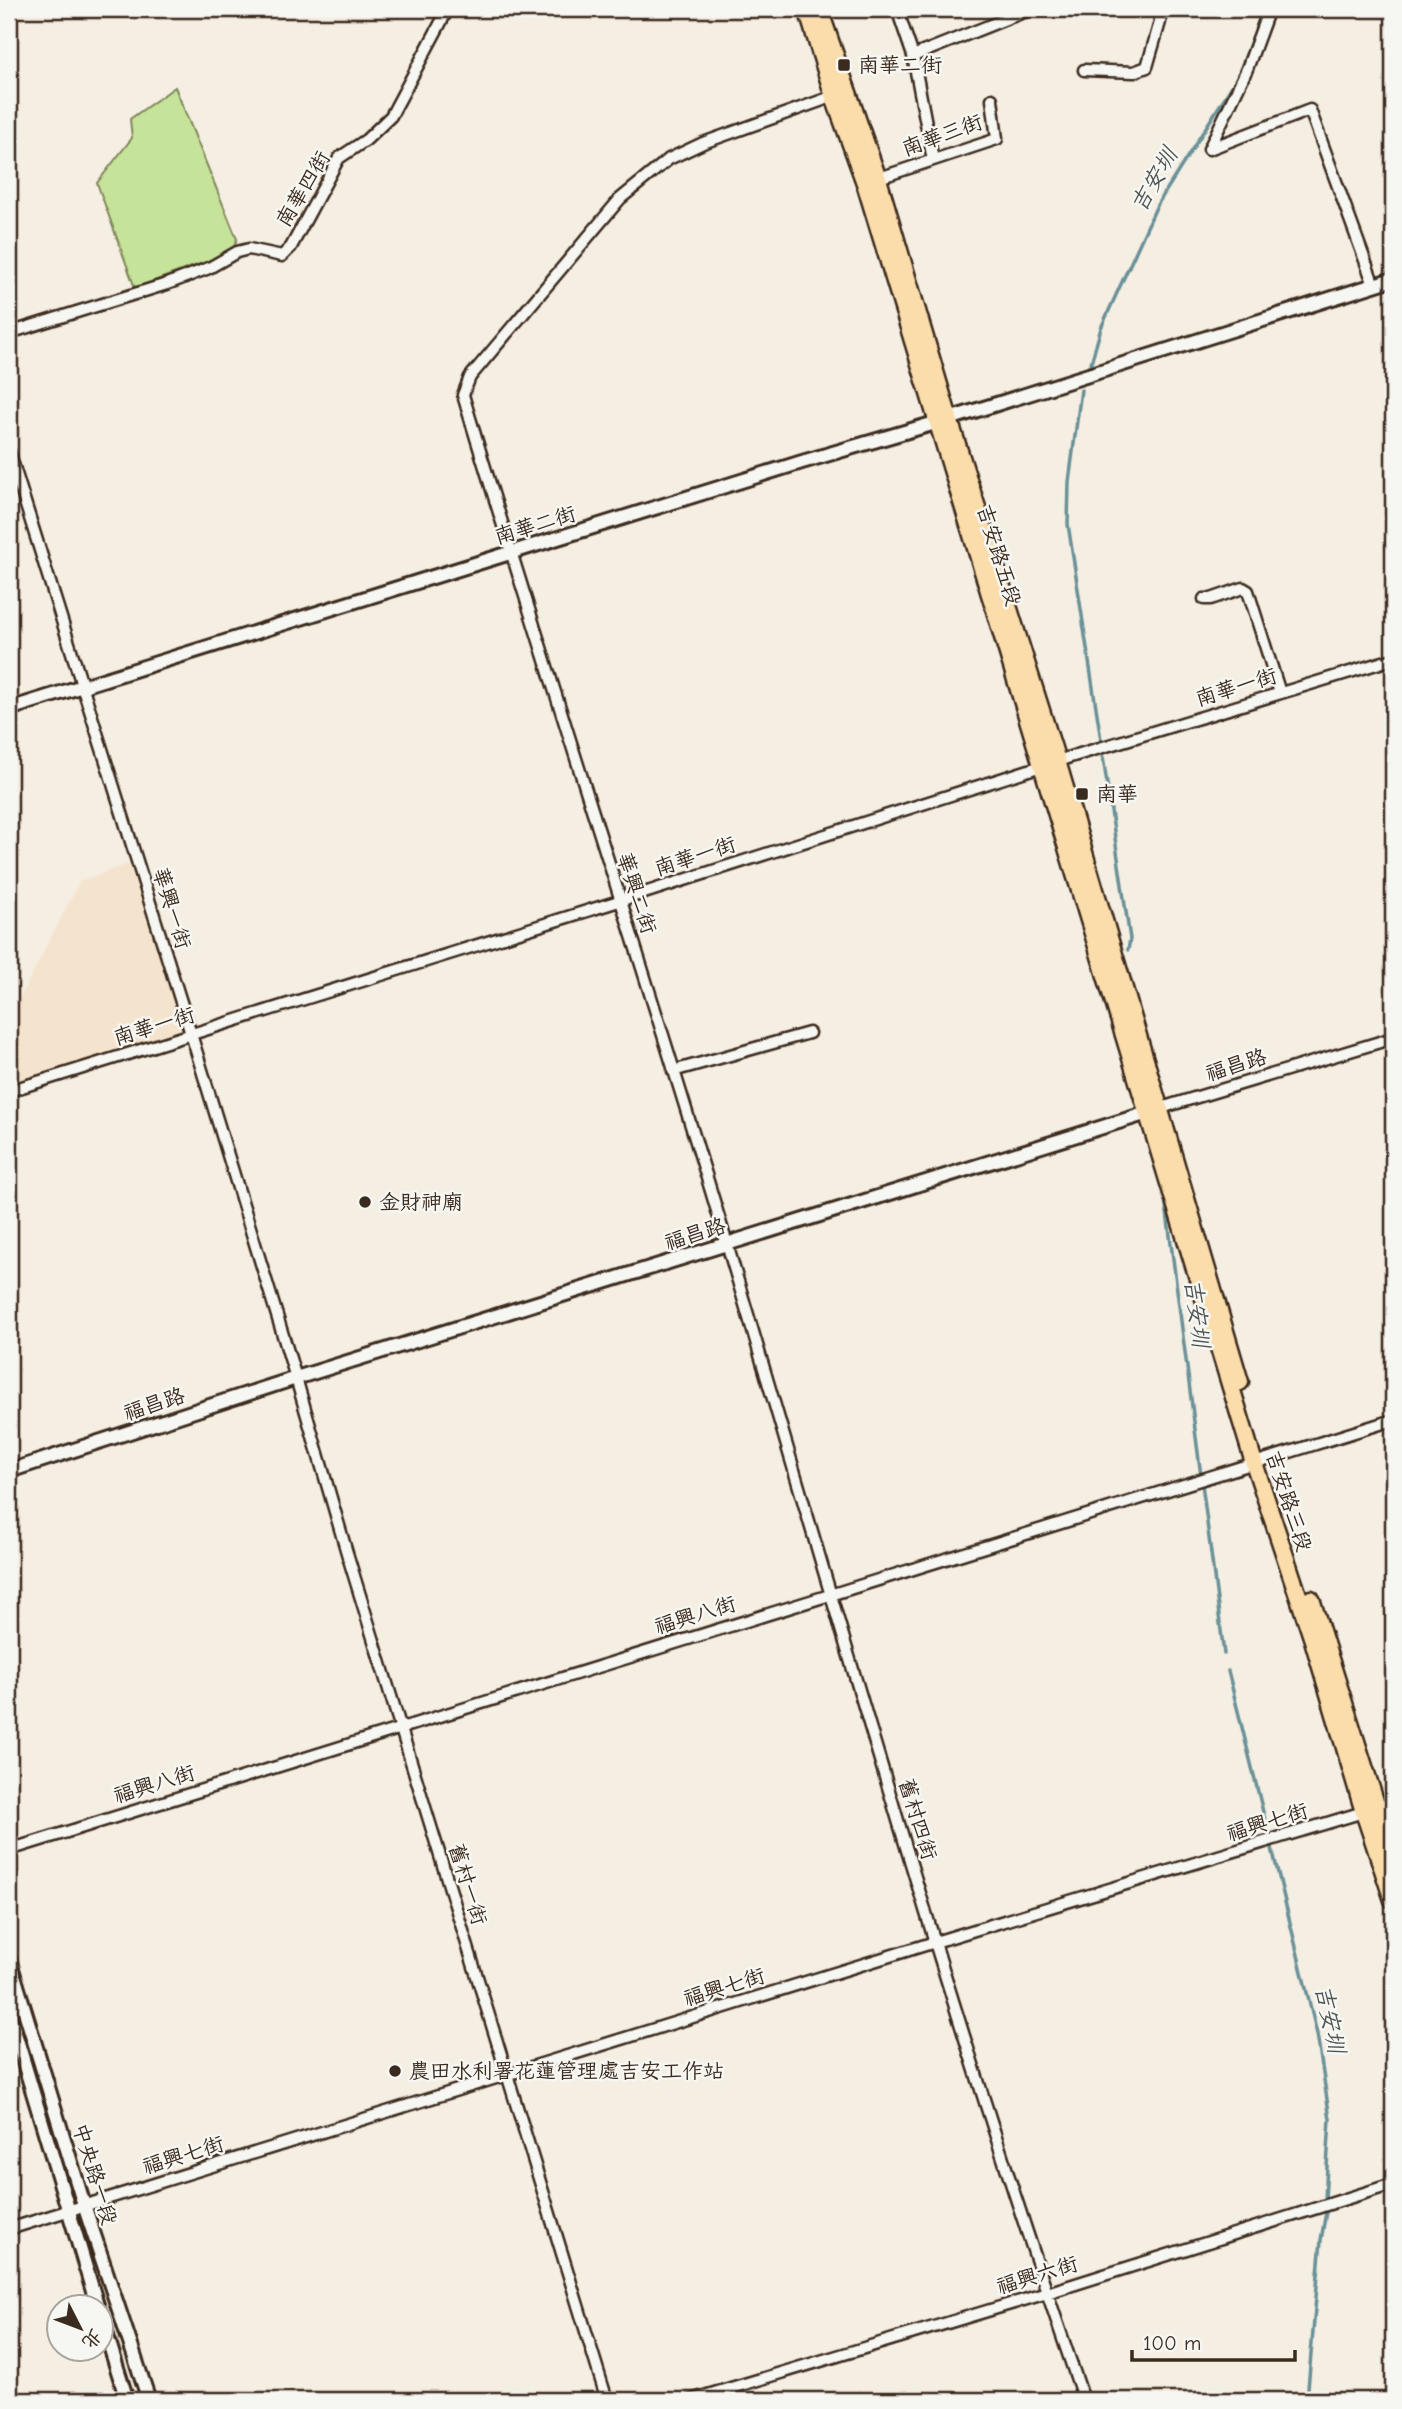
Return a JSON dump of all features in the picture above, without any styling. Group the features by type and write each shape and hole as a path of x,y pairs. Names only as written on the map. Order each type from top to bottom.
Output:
{"main road":[{"name":"吉安路五段","path":"807,9 871,181 943,421 1041,768 1154,1111"},
{"name":"吉安路五段","path":"819,9 840,94"},
{"name":"吉安路五段","path":"943,421 1057,761 1154,1111"},
{"name":"吉安路三段","path":"1154,1111 1313,1640 1371,1810 1393,1900"},
{"name":"吉安路三段","path":"1371,1810 1393,1858"}],"street":[{"name":"南華四街","path":"9,333 167,284 209,268 237,252 249,249 282,256 291,247 339,158 366,140 391,116 448,9"},
{"path":"897,9 913,56 933,160"},
{"path":"913,56 1031,9"},
{"path":"1084,70 1133,72 1147,67 1160,22 1158,9"},
{"path":"1269,9 1247,69 1209,149 1310,110 1374,285"},
{"name":"華興二街","path":"727,1244 463,395 470,377 620,199 668,159 703,143 840,94"},
{"name":"南華三街","path":"871,181 996,139 992,99"},
{"name":"南華二街","path":"9,709 1393,279"},
{"name":"華興一街","path":"9,451 296,1378"},
{"path":"1204,599 1235,590 1248,591 1280,693"},
{"name":"南華一街","path":"9,1091 1057,761 1393,659"},
{"path":"673,1071 809,1033"},
{"name":"福昌路","path":"9,1471 296,1378 1393,1038"},
{"name":"舊村四街","path":"727,1244 935,1942 1084,2400"},
{"name":"舊村一街","path":"296,1378 400,1727 607,2400"},
{"name":"福興八街","path":"9,1850 1393,1420"},
{"name":"福興七街","path":"9,2229 1393,1803"},
{"name":"中央路一段","path":"9,1959 84,2206 149,2400"},
{"name":"中央路一段","path":"9,2013 94,2294"},
{"name":"福興六街","path":"691,2400 1047,2293 1393,2184"},
{"path":"116,2364 127,2400"}],"shaded area":[{"path":"131,863 184,1032 9,1087 9,1019 80,881"}],"green space":[{"path":"175,87 237,239 232,252 135,288 97,183 132,138 130,119"}],"waterway":[{"name":"吉安圳","path":"1089,370 1101,328 1157,205 1237,78 1263,9"},
{"name":"吉安圳","path":"1081,390 1069,482 1068,524 1101,740"},
{"name":"吉安圳","path":"1103,757 1130,939 1128,950"},
{"name":"吉安圳","path":"1103,987 1101,990 1122,1056"},
{"name":"吉安圳","path":"1152,1154 1165,1197 1224,1654"},
{"name":"吉安圳","path":"1228,1671 1269,1836"},
{"name":"吉安圳","path":"1272,1848 1317,2034 1330,2119 1325,2199"},
{"name":"吉安圳","path":"1307,2400 1321,2240 1326,2212"}],"place":[{"name":"南華二街","path":"844,65"},
{"name":"南華","path":"1082,794"},
{"name":"金財神廟","path":"365,1202"},
{"name":"農田水利署花蓮管理處吉安工作站","path":"395,2071"}]}
